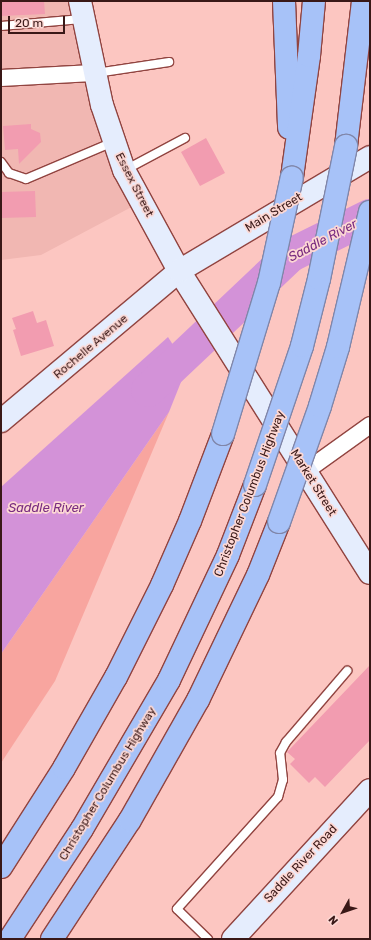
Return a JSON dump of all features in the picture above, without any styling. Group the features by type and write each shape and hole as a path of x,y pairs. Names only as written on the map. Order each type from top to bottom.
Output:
{"highway":[{"path":"284,1 292,177"},
{"path":"1,867 64,768 116,677 162,585 190,521 223,434 269,283 292,177 302,112 314,1"},
{"name":"Christopher Columbus Highway","path":"10,939 86,823 169,680 228,555 255,485 302,346 324,258 346,146 364,1"},
{"path":"52,939 130,820 198,700 258,576 279,522 320,406 338,347 370,212"}],"street":[{"name":"Essex Street","path":"81,10 93,73 113,142 124,170 179,271 230,352"},
{"path":"1,78 93,73"},
{"name":"Main Street","path":"179,271 370,157"},
{"name":"Rochelle Avenue","path":"1,421 179,271"},
{"name":"Market Street","path":"230,352 370,573"},
{"path":"306,471 370,425"},
{"name":"Saddle River Road","path":"233,939 370,790"}],"lane":[{"path":"1,26 81,10"},
{"path":"93,73 169,62"},
{"path":"124,170 186,138"},
{"path":"1,162 9,173 26,179 113,142"},
{"path":"208,939 177,909 278,797 283,780 280,753 286,742 347,671"}],"shaded area":[{"path":"1,1 80,1 141,202 41,255 1,260"},
{"path":"169,412 55,681 1,763 1,654"}],"water":[{"name":"Saddle River","path":"168,337 187,367 169,412 1,654 1,487"}],"building":[{"path":"1,1 44,1 45,14 1,16"},
{"path":"31,124 31,129 40,133 41,142 19,164 18,149 5,150 3,126"},
{"path":"206,138 225,173 200,186 181,152"},
{"path":"35,191 36,217 1,218 1,192"},
{"path":"33,311 37,323 46,320 54,346 21,356 13,330 16,329 12,318"},
{"path":"370,665 370,740 325,787 315,777 309,783 290,764 295,759 287,752"}],"waterway":[{"name":"Saddle River","path":"148,390 291,255 370,216"}]}
